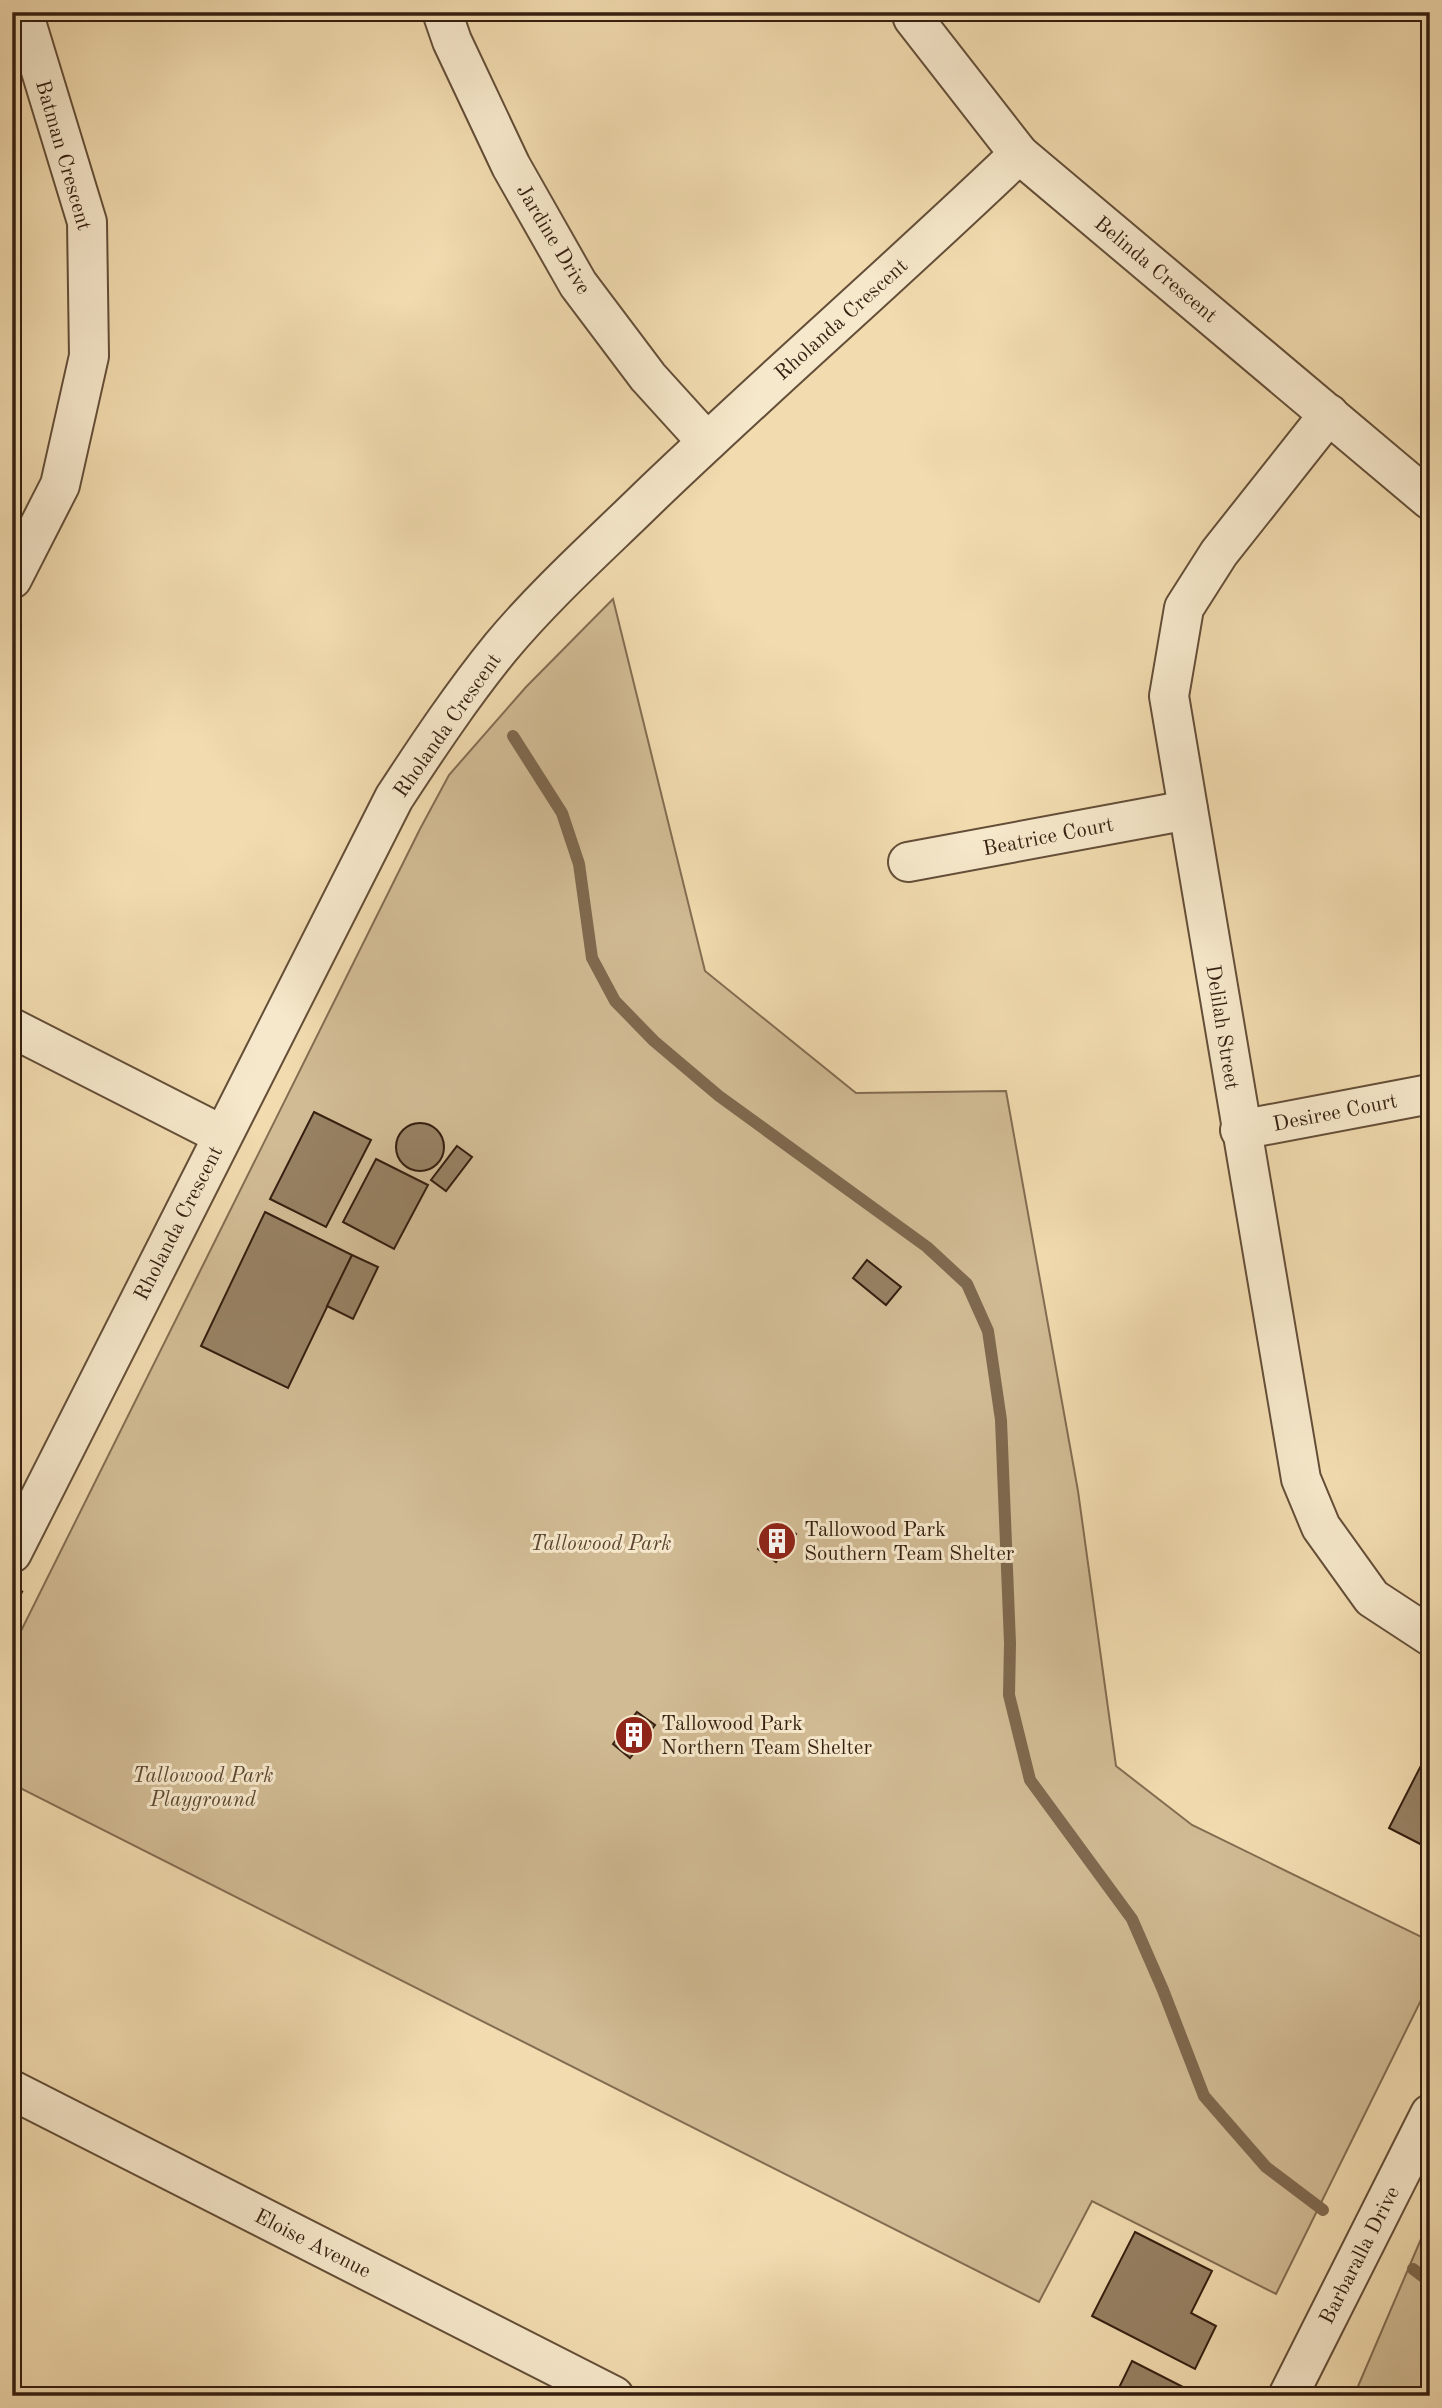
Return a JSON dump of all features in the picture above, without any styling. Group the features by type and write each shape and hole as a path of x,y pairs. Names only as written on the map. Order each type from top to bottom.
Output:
{"street":[{"name":"Batman Crescent","path":"17,560 60,485 89,356 87,222 23,12"},
{"name":"Jardine Drive","path":"442,12 452,41 511,166 578,284 648,377 707,442"},
{"name":"Belinda Crescent","path":"911,12 1019,154 1430,500"},
{"name":"Rholanda Crescent","path":"18,1569 222,1135 394,798 443,724 502,646 562,582 707,442 1019,154"},
{"name":"Delilah Street","path":"1329,414 1219,553 1184,608 1169,696 1240,1130 1301,1479 1321,1527 1373,1598 1430,1636"},
{"name":"Beatrice Court","path":"908,862 1188,810"},
{"path":"12,1028 222,1135"},
{"name":"Desiree Court","path":"1240,1130 1430,1094"},
{"name":"Eloise Avenue","path":"12,2090 614,2396"},
{"name":"Barbaralla Drive","path":"1288,2396 1430,2114"}],"path":[{"path":"12,1610 18,1569"}],"green space":[{"name":"Tallowood Park","path":"613,599 705,971 856,1093 1006,1091 1078,1491 1116,1766 1192,1825 1430,1941 1430,1982 1276,2294 1092,2201 1039,2302 12,1784 12,1649 420,829 449,775 526,687"},
{"path":"1430,2218 1430,2396 1362,2396 1356,2391"}],"building":[{"path":"314,1112 371,1140 326,1227 270,1199"},
{"path":"420,1123 437,1130 444,1147 437,1164 420,1171 403,1164 396,1147 403,1130"},
{"path":"457,1146 472,1157 446,1191 431,1180"},
{"path":"376,1159 428,1185 394,1249 343,1222"},
{"path":"265,1212 352,1255 288,1388 201,1346"},
{"path":"352,1255 378,1267 353,1319 327,1306"},
{"path":"867,1260 901,1287 886,1305 853,1278"},
{"name":"Tallowood Park Southern Team Shelter","path":"778,1522 796,1534 776,1562 758,1549"},
{"name":"Tallowood Park Northern Team Shelter","path":"637,1712 655,1725 630,1758 613,1744"},
{"path":"1430,1748 1430,1849 1389,1828"},
{"path":"1135,2232 1212,2271 1191,2313 1216,2326 1195,2369 1092,2316"},
{"path":"1132,2361 1187,2389 1184,2396 1115,2396"}],"waterway":[{"path":"513,736 562,813 579,864 592,958 615,1001 654,1041 719,1096 927,1247 967,1284 988,1331 1001,1420 1010,1643 1009,1695 1030,1780 1132,1919 1204,2096 1266,2167 1323,2210"},
{"path":"1413,2269 1430,2282"}],"place":[{"name":"Tallowood Park Southern Team Shelter","path":"777,1541"},
{"name":"Tallowood Park Northern Team Shelter","path":"634,1735"}],"park label":[{"name":"Tallowood Park Playground","path":"203,1787"}]}
